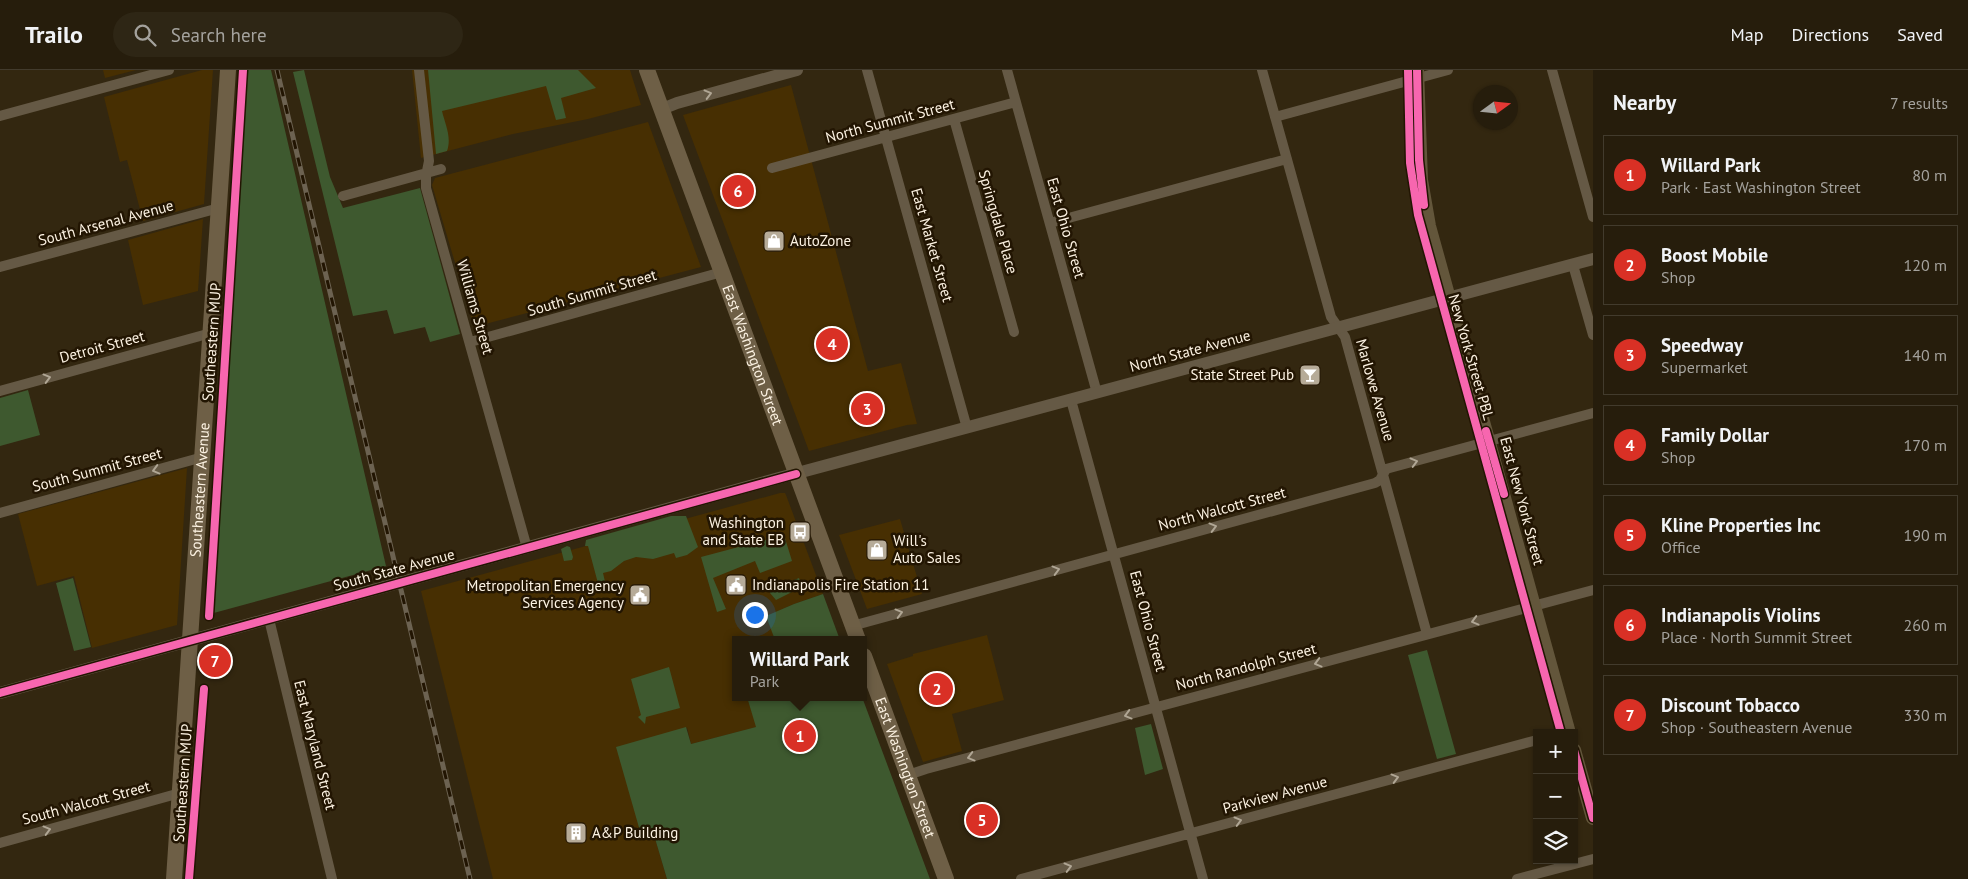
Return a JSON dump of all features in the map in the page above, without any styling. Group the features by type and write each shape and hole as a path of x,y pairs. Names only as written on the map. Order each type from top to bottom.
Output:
{"main road":[{"name":"Southeastern Avenue","path":"174,879 228,70"},
{"name":"East Washington Street","path":"647,70 855,633"},
{"name":"East New York Street","path":"1417,74 1418,142 1422,194 1428,226 1489,441 1566,729"},
{"name":"East Washington Street","path":"867,664 946,879"},
{"path":"1578,764 1593,818"}],"street":[{"path":"0,116 169,70"},
{"name":"Williams Street","path":"419,70 428,156 426,188 528,548"},
{"path":"662,109 677,102 797,70"},
{"name":"East Market Street","path":"867,70 967,428"},
{"name":"East Ohio Street","path":"1007,70 1097,393"},
{"name":"Marlowe Avenue","path":"1262,70 1331,318 1345,337 1427,634"},
{"path":"1276,117 1417,74 1448,70"},
{"path":"1552,70 1593,218"},
{"name":"North Summit Street","path":"772,168 1016,102"},
{"name":"Springdale Place","path":"954,119 1014,332"},
{"path":"1050,223 1287,159"},
{"path":"343,196 441,169"},
{"name":"South Arsenal Avenue","path":"0,267 219,208"},
{"name":"North State Avenue","path":"796,474 1593,259"},
{"path":"1573,264 1593,335"},
{"name":"South Summit Street","path":"470,342 722,272"},
{"name":"Detroit Street","path":"0,391 211,333"},
{"name":"East Ohio Street","path":"1071,400 1204,879"},
{"name":"North Walcott Street","path":"855,633 1114,554 1375,483 1380,480 1386,469 1392,467 1593,413"},
{"name":"South Summit Street","path":"0,513 203,457"},
{"name":"South State Avenue","path":"0,693 796,474"},
{"name":"North Randolph Street","path":"908,775 1593,590"},
{"name":"East Maryland Street","path":"269,619 332,879"},
{"name":"Parkview Avenue","path":"1021,879 1533,741"},
{"name":"South Walcott Street","path":"0,843 180,793"},
{"path":"1517,879 1593,858"}],"shaded area":[{"path":"103,70 136,70 105,78"},
{"path":"202,70 213,70 204,204 143,221 127,160 120,162 104,97"},
{"path":"412,70 630,70 641,105 588,119 513,134 421,158"},
{"path":"791,85 868,371 901,363 917,424 809,451 683,115"},
{"path":"648,122 701,267 474,327 432,185 435,178"},
{"path":"203,219 198,291 143,305 128,240"},
{"path":"187,468 177,625 92,648 74,576 37,586 18,514"},
{"path":"785,493 823,594 767,616 774,636 732,636 732,701 748,701 757,727 691,744 687,727 642,838 654,835 667,879 493,879 421,591"},
{"path":"900,519 922,594 867,609 839,535"},
{"path":"987,635 1004,700 952,714 962,751 923,762 887,664 913,656 913,654"}],"green space":[{"path":"244,70 271,70 386,566 210,614"},
{"path":"304,70 330,177 343,208 420,188 460,334 430,342 425,327 394,334 387,310 353,316 293,72"},
{"path":"428,70 578,70 596,88 561,98 566,118 556,120 546,86 442,111 449,141 447,151 436,154"},
{"path":"28,390 40,435 0,446 0,398"},
{"path":"671,516 686,516 698,547 687,555 676,558 674,553 653,559 636,557 624,561 611,571 603,573 606,586 599,587 588,546 585,546 586,540"},
{"path":"784,535 792,561 760,573 755,561 713,578 726,609 717,612 701,557"},
{"path":"567,546 570,547 573,557 572,560 564,561 561,549"},
{"path":"73,578 91,647 74,651 56,583"},
{"path":"799,578 802,587 776,600 770,593 771,589"},
{"path":"823,594 839,636 774,636 766,616"},
{"path":"1427,650 1456,754 1437,759 1408,655"},
{"path":"669,667 680,708 646,717 645,724 638,717 641,715 631,679"},
{"path":"748,701 863,701 930,879 667,879 654,835 642,838 616,747 686,727 691,744 756,727"},
{"path":"1151,724 1163,769 1145,775 1135,728"}],"railway":[{"path":"277,70 470,879"}],"cycle path":[{"name":"Southeastern MUP","path":"209,616 243,70"},
{"name":"New York Street PBL","path":"1408,70 1410,163 1418,215 1560,729"},
{"path":"1417,70 1419,160 1424,205"},
{"name":"New York Street PBL","path":"1486,431 1504,494"},
{"path":"0,693 796,474"},
{"name":"Southeastern MUP","path":"189,879 204,689"},
{"path":"1578,764 1593,818"}],"place":[{"name":"Indianapolis Violins","path":"738,191"},
{"name":"AutoZone","path":"774,241"},
{"name":"Family Dollar","path":"832,344"},
{"name":"State Street Pub","path":"1310,375"},
{"name":"Speedway","path":"867,409"},
{"name":"Washington and State EB","path":"800,532"},
{"name":"Will's Auto Sales","path":"877,550"},
{"name":"Indianapolis Fire Station 11","path":"736,585"},
{"name":"Metropolitan Emergency Services Agency","path":"640,595"},
{"name":"Discount Tobacco","path":"215,661"},
{"name":"Boost Mobile","path":"937,689"},
{"name":"Willard Park","path":"800,736"},
{"name":"Kline Properties Inc","path":"982,820"},
{"name":"A&P Building","path":"576,833"}]}
